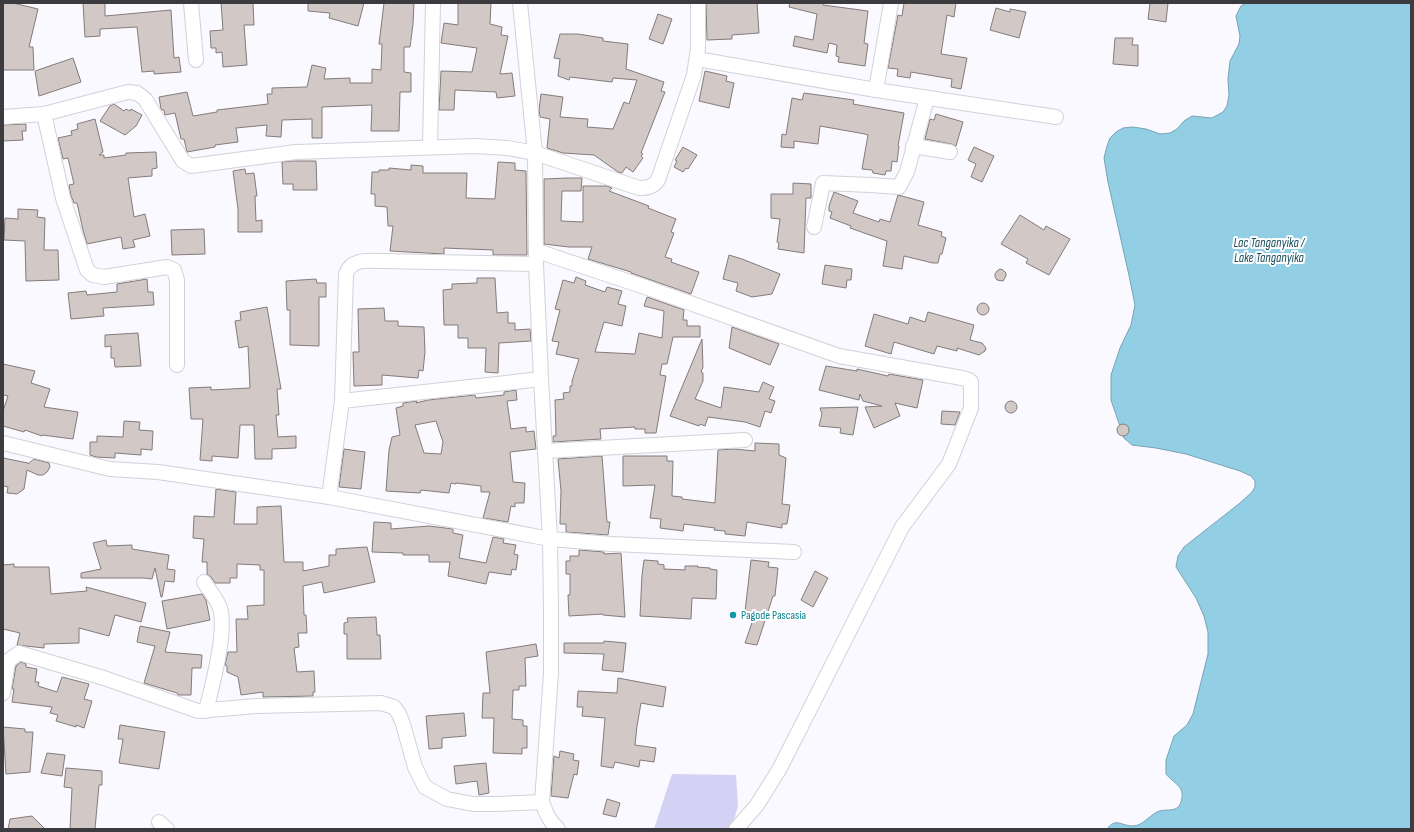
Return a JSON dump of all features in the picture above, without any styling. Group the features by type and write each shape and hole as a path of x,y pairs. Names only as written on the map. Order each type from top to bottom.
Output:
{"street":[{"path":"191,3 196,60"},
{"path":"430,147 433,3"},
{"path":"520,3 535,153 541,378 550,539 551,667 542,802 550,822 558,829"},
{"path":"3,117 44,114 128,92 137,93 145,99 183,161 191,166 296,152 475,146 508,148 535,153 639,188 651,187 658,180 694,75 697,59 698,3"},
{"path":"876,90 891,3"},
{"path":"697,59 876,90 1056,116"},
{"path":"814,227 823,183 899,187 907,172 927,98"},
{"path":"44,114 63,198 87,270 93,275 104,277 167,267 174,270 177,280 177,365"},
{"path":"913,146 950,152"},
{"path":"328,497 342,401 346,274 350,266 362,261 537,258 645,287 839,356 970,380 971,408 949,464 902,527 780,768 757,805 736,829"},
{"path":"342,401 541,378"},
{"path":"545,451 745,440"},
{"path":"3,443 110,469 158,472 328,497 550,539 612,544 794,552"},
{"path":"204,582 220,608 222,621 220,645 206,711"},
{"path":"3,693 8,661 19,653 104,678 198,711 256,706 381,703 394,707 399,714 415,767 425,787 447,799 473,804 542,802"}],"shaded area":[{"path":"672,774 736,775 738,806 732,827 730,829 654,829"}],"water":[{"name":"Lac Tanganyika / Lake Tanganyika","path":"1246,3 1411,3 1411,829 1107,829 1113,823 1136,826 1157,812 1176,809 1181,803 1181,789 1166,774 1166,760 1174,736 1187,725 1193,714 1208,654 1208,632 1204,616 1196,598 1176,567 1178,556 1184,547 1252,492 1255,487 1255,481 1251,476 1240,471 1186,454 1132,445 1124,438 1111,400 1111,375 1120,348 1131,325 1135,305 1104,158 1110,138 1123,128 1133,127 1146,129 1160,134 1170,133 1192,116 1212,118 1223,112 1227,106 1229,95 1228,79 1230,61 1239,44 1240,36 1236,16 1241,6"}],"building":[{"path":"3,3 13,3 38,9 29,47 33,47 34,70 3,70"},
{"path":"83,3 105,3 105,16 171,10 174,58 179,57 181,72 154,74 154,71 142,72 137,27 100,29 100,36 85,37"},
{"path":"221,3 253,3 254,25 244,25 247,65 223,67 222,52 216,53 216,48 211,48 210,31 223,30"},
{"path":"308,3 364,3 358,26 329,18 330,13 308,11"},
{"path":"384,3 414,3 410,47 404,47 404,72 411,73 411,92 400,92 399,131 371,131 372,105 322,107 322,138 312,138 312,119 282,120 281,137 266,136 267,125 236,128 238,142 215,145 215,147 187,152 184,139 181,139 175,113 165,115 164,110 161,109 159,97 187,92 193,116 217,112 217,110 268,104 267,94 272,94 272,88 307,87 312,65 326,68 324,79 350,78 350,83 372,83 372,69 381,70 382,44 379,44"},
{"path":"458,3 491,3 490,24 502,27 501,35 508,36 500,74 512,73 515,96 497,98 496,92 455,90 454,110 439,110 441,71 472,72 477,48 441,43 444,23 458,25"},
{"path":"706,3 757,3 759,33 732,35 732,39 707,40"},
{"path":"790,3 823,3 823,5 868,11 864,43 868,44 865,66 838,62 839,57 836,56 837,45 829,43 827,53 793,46 795,36 813,40 817,14 789,7"},
{"path":"904,3 956,3 954,17 947,15 941,54 967,58 961,89 951,87 952,79 911,72 910,78 897,76 898,69 888,68 898,15 902,16"},
{"path":"1150,3 1168,3 1166,22 1148,19"},
{"path":"996,8 1010,12 1010,9 1026,12 1019,38 990,30"},
{"path":"658,14 672,19 663,44 649,39"},
{"path":"560,34 578,34 603,38 603,41 628,44 626,69 664,82 661,91 665,92 641,153 643,154 641,156 643,158 633,172 626,167 622,173 618,172 594,155 563,153 547,148 550,119 540,117 539,110 541,94 563,97 560,117 588,119 587,127 613,129 624,102 629,104 637,80 613,78 612,82 570,77 569,80 558,76 560,59 554,58"},
{"path":"1115,38 1133,38 1132,45 1138,45 1138,66 1113,64"},
{"path":"73,58 81,82 39,96 35,71"},
{"path":"705,71 727,76 726,81 734,83 729,108 699,101"},
{"path":"804,93 854,100 853,104 904,113 898,146 897,162 892,161 891,171 886,171 885,175 873,173 872,170 862,169 868,135 865,134 820,126 818,144 794,141 794,148 781,147 782,134 786,135 792,98 802,100"},
{"path":"114,104 124,111 126,109 130,111 131,109 142,115 136,126 125,135 100,121 110,106"},
{"path":"936,114 963,122 956,146 925,139 930,119 934,120"},
{"path":"95,119 103,152 99,155 104,155 104,158 126,155 126,153 156,152 157,168 152,169 152,176 128,178 134,217 145,214 150,236 133,240 135,247 123,249 121,237 87,244 77,203 74,203 71,196 69,185 74,184 68,158 63,159 58,138 72,135 71,131 78,129 77,124"},
{"path":"26,124 26,131 22,131 23,140 3,141 3,125"},
{"path":"683,147 697,155 688,169 686,168 683,172 674,167 677,161 675,160"},
{"path":"974,147 994,156 982,182 971,177 976,164 968,160"},
{"path":"316,161 317,190 293,190 293,184 283,184 282,162"},
{"path":"498,162 515,163 515,170 526,171 527,255 493,255 493,250 444,248 444,254 390,251 393,226 388,226 387,207 375,206 375,194 371,194 372,172 389,170 389,168 411,170 411,165 423,166 423,173 467,173 466,198 495,199"},
{"path":"245,169 246,174 254,173 257,196 255,196 256,221 262,220 262,232 238,232 238,209 233,171"},
{"path":"582,178 581,191 562,191 561,221 583,222 583,186 607,186 612,188 609,191 649,206 648,208 676,219 671,232 674,233 665,257 672,259 671,262 699,272 691,294 631,272 588,259 592,247 569,247 544,244 544,179"},
{"path":"793,183 811,184 811,198 806,198 804,253 778,249 779,243 777,242 780,219 771,218 771,194 793,194"},
{"path":"834,192 858,201 853,213 879,222 880,219 890,222 898,195 924,202 918,225 942,232 941,236 946,238 938,263 904,256 902,269 883,266 887,241 850,228 851,226 830,218 832,212 829,211 829,206"},
{"path":"18,209 38,210 37,217 45,218 44,250 58,250 59,280 26,281 25,241 4,240 5,218 18,219"},
{"path":"1020,215 1044,230 1046,226 1070,239 1049,275 1026,263 1028,259 1001,244"},
{"path":"204,229 205,254 172,255 171,230"},
{"path":"729,255 780,274 772,294 752,297 736,291 738,283 723,279"},
{"path":"825,265 852,269 851,280 847,280 846,288 822,284"},
{"path":"1000,269 1006,273 1003,281 997,280 995,277 995,274"},
{"path":"576,277 586,281 585,285 605,292 607,287 622,291 618,304 626,306 622,326 604,322 595,352 635,354 639,333 662,338 664,311 644,306 647,297 684,310 683,320 687,320 687,326 700,326 700,337 673,337 667,364 662,364 660,375 666,376 656,433 645,433 645,429 635,429 635,427 600,429 601,439 553,442 553,436 556,436 555,400 564,399 563,393 570,392 570,386 572,386 572,381 579,359 556,354 559,342 552,341 560,310 555,309 563,280 574,283"},
{"path":"477,278 495,278 497,313 508,312 508,323 515,323 515,330 530,329 531,341 499,343 498,373 485,372 486,348 468,348 468,338 458,338 458,325 444,325 443,290 452,289 452,284 477,283"},
{"path":"147,279 148,292 153,292 154,305 103,308 104,316 71,319 68,293 86,291 87,295 117,292 117,284"},
{"path":"316,279 317,283 326,283 326,297 319,297 319,346 290,345 290,310 287,310 286,281"},
{"path":"981,303 985,303 989,309 985,315 981,315 977,311 977,307"},
{"path":"267,307 281,389 277,389 279,415 276,415 278,437 296,436 296,448 272,449 272,459 255,459 254,425 240,425 238,458 212,456 212,461 200,460 203,419 191,419 189,388 211,387 211,390 250,388 248,346 239,348 235,321 241,320 240,312"},
{"path":"384,308 385,321 398,321 398,326 424,327 425,352 423,371 419,370 418,378 382,375 382,385 354,386 353,352 359,352 358,309"},
{"path":"928,312 974,325 970,340 982,343 986,348 985,351 979,355 957,348 957,351 937,346 934,354 894,342 891,354 865,346 874,314 908,324 910,317 925,322"},
{"path":"732,327 779,344 770,365 729,348"},
{"path":"138,333 141,366 115,367 114,358 111,358 111,346 105,347 105,335"},
{"path":"702,339 703,367 701,372 703,373 703,381 695,399 721,408 724,387 759,392 763,382 774,387 769,399 775,401 771,413 765,411 760,427 745,422 708,417 705,426 700,424 699,426 670,416"},
{"path":"3,364 35,371 31,383 50,389 44,407 78,412 73,439 42,436 25,430 24,432 3,426 3,411 8,396 3,395"},
{"path":"826,366 857,371 857,369 888,376 889,374 923,380 917,408 895,403 900,416 874,428 865,407 882,406 863,401 860,394 859,400 819,390"},
{"path":"516,390 517,400 507,401 511,429 526,427 526,432 534,431 536,449 510,452 513,482 525,483 524,503 515,503 515,507 511,506 508,522 483,518 490,492 481,492 481,486 451,483 449,493 421,490 420,493 386,491 389,450 392,437 400,435 396,408 403,406 403,403 417,401 416,403 428,400 475,395 476,398 504,395 504,392","holes":["436,421 443,442 441,454 424,453 415,425"]},
{"path":"1009,401 1013,401 1017,407 1013,413 1009,413 1005,409 1005,405"},
{"path":"858,407 853,435 840,433 841,428 819,426 822,414 820,408"},
{"path":"942,411 960,412 955,425 941,424"},
{"path":"124,421 140,422 139,430 153,431 152,450 141,449 141,455 115,453 115,458 96,457 90,455 90,442 97,442 97,436 123,437"},
{"path":"1125,424 1128,425 1128,435 1121,436 1118,435 1117,428 1118,425"},
{"path":"755,443 779,444 779,455 786,458 782,504 790,505 787,524 782,524 782,528 747,522 745,536 725,534 725,531 714,530 715,528 684,524 683,531 660,528 661,519 650,518 655,485 623,486 623,456 667,456 667,461 673,461 672,496 682,497 682,499 715,503 718,450 734,449 755,451"},
{"path":"344,449 365,452 361,489 339,487"},
{"path":"602,456 607,522 610,522 608,535 566,532 566,524 560,524 561,491 558,459"},
{"path":"3,458 28,464 34,459 49,463 50,467 43,475 38,475 27,470 24,489 17,494 7,493 8,487 3,486"},
{"path":"216,489 236,492 234,524 257,524 257,507 281,506 284,562 303,562 303,571 329,566 329,555 336,555 336,549 367,547 375,582 324,593 322,582 303,586 304,615 306,615 307,633 298,633 299,647 294,648 297,672 314,671 315,692 313,692 313,696 263,697 263,692 241,695 238,677 227,672 227,666 225,665 228,652 237,652 236,619 248,619 247,606 264,605 264,570 260,570 260,565 237,564 237,578 230,578 230,583 215,583 207,574 207,562 202,562 204,539 193,538 194,516 214,517"},
{"path":"374,522 391,523 391,529 429,526 453,529 453,533 463,535 459,558 486,563 493,537 504,539 503,543 516,545 514,554 518,555 516,570 512,569 511,575 489,572 486,584 448,576 450,562 429,562 429,555 403,555 403,553 372,552"},
{"path":"106,540 107,546 132,545 132,549 169,555 167,569 175,570 174,582 165,581 161,597 155,568 152,579 81,578 81,573 101,569 93,543"},
{"path":"579,550 604,552 604,554 621,553 625,617 603,614 569,616 568,595 570,595 570,574 566,574 566,561 570,561 570,556 579,556"},
{"path":"644,560 658,561 658,564 664,565 664,569 685,570 685,566 698,566 697,567 717,570 716,599 692,598 691,619 640,616"},
{"path":"751,560 769,562 768,567 778,568 775,596 773,596 757,645 745,643 755,614 745,611"},
{"path":"14,564 14,567 49,567 51,594 87,591 86,587 146,603 141,622 115,615 109,636 79,628 79,643 44,644 44,648 17,645 20,633 3,629 3,565"},
{"path":"815,571 828,578 813,607 801,600"},
{"path":"202,594 206,600 210,620 167,629 162,601"},
{"path":"376,617 377,635 380,635 381,659 347,659 347,634 344,634 344,623 348,622 347,618"},
{"path":"140,626 170,632 165,652 202,655 201,668 192,668 191,695 178,695 177,693 144,683 155,646 137,642"},
{"path":"604,641 626,643 623,672 602,670 604,654 564,653 564,643 604,643"},
{"path":"536,644 538,656 525,658 526,686 519,686 519,690 513,690 512,719 523,720 523,726 527,726 527,748 522,748 522,754 493,753 494,718 482,718 483,693 490,693 486,652"},
{"path":"21,662 26,664 26,667 37,669 35,682 39,682 38,686 57,692 62,677 89,684 84,699 92,701 84,728 56,721 58,715 50,713 52,707 12,702 14,689 12,689 16,666"},
{"path":"618,678 666,687 663,707 641,703 635,745 656,748 654,762 640,760 639,767 615,762 613,768 601,766 605,718 582,716 583,707 577,707 578,691 617,693"},
{"path":"464,713 466,736 442,738 442,748 429,749 426,716"},
{"path":"120,725 165,732 159,769 119,763 123,739 118,739"},
{"path":"3,727 25,729 25,732 33,732 30,772 6,774"},
{"path":"560,751 574,754 573,760 579,761 577,775 574,774 568,798 551,796 554,756 559,758"},
{"path":"47,753 65,755 62,776 41,773"},
{"path":"486,763 489,793 479,795 477,781 456,784 454,766"},
{"path":"66,768 102,771 102,785 99,785 95,829 70,829 72,788 64,787"},
{"path":"607,799 620,803 616,817 603,814"},
{"path":"32,816 45,829 8,829 10,819"}],"place":[{"name":"Pagode Pascasia","path":"733,615"}]}
